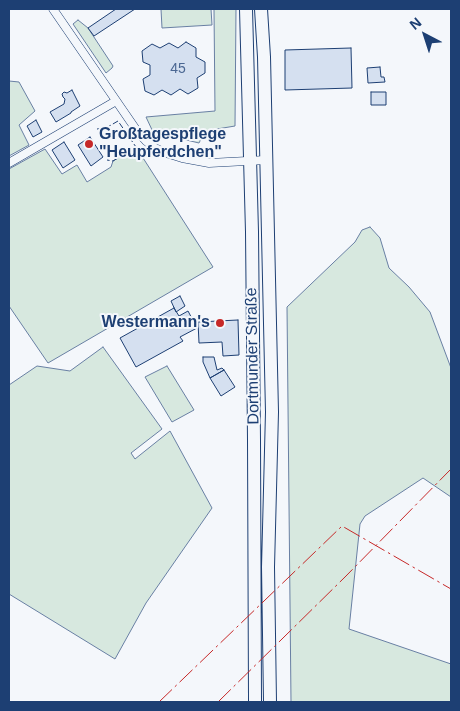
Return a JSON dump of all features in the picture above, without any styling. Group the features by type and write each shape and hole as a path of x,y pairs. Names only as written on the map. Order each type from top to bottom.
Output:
{"main road":[{"name":"Dortmunder Straße","path":"246,9 252,232 255,702"},
{"name":"Dortmunder Straße","path":"260,9 264,57 272,412 268,567 270,702"}],"street":[{"path":"53,9 137,131 146,141 166,153 209,163 266,160"},
{"path":"9,163 116,101"}],"shaded area":[{"path":"161,9 211,9 212,25 162,28"},
{"path":"214,9 236,9 235,126 205,131 199,143 153,132 146,117 215,111"},
{"path":"78,20 88,28 113,66 106,73 73,24"},
{"path":"9,81 19,82 35,111 19,125 29,145 9,156"},
{"path":"136,147 213,267 48,363 9,306 9,169 45,149 62,174 77,165 87,182 111,167 113,161"},
{"path":"370,227 380,238 389,268 409,287 430,312 451,368 451,497 423,478 365,516 360,524 349,629 451,664 451,702 291,702 287,307 355,242 362,230"},
{"path":"103,347 162,429 131,453 135,459 170,431 212,508 146,603 115,659 9,594 9,385 37,366 70,371"},
{"path":"167,366 194,410 172,422 145,377"}],"building":[{"path":"116,9 135,9 94,36 88,28"},
{"path":"186,42 196,48 196,57 205,62 205,73 197,78 198,88 188,94 180,89 171,95 162,90 154,95 145,91 143,79 150,75 150,65 143,62 142,51 152,44 160,48 169,43 178,48"},
{"path":"351,48 352,88 285,90 285,50"},
{"path":"380,67 381,77 384,77 385,82 368,83 367,68"},
{"path":"72,90 80,106 56,122 50,112 64,104 65,99 62,94 64,92 67,93"},
{"path":"371,92 386,92 386,105 371,105"},
{"path":"36,120 42,132 33,137 27,126"},
{"path":"90,137 103,157 91,166 78,145"},
{"path":"64,142 75,160 63,168 52,150"},
{"path":"180,296 185,306 176,312 171,301"},
{"path":"174,308 179,316 188,311 197,328 180,337 183,341 136,367 120,338"},
{"path":"238,320 239,355 223,356 222,342 199,343 198,322"},
{"path":"203,357 214,357 217,370 222,368 224,370 210,378 203,362"},
{"path":"224,370 235,387 221,396 210,378"}],"fence":[{"path":"97,129 106,128 118,121 136,147 113,161 107,160"}],"power":[{"path":"218,702 451,469"},
{"path":"159,702 342,526 451,589"}],"place":[{"name":"Großtagespflege \"Heupferdchen\"","path":"89,144"},
{"name":"Westermann's","path":"220,323"}]}
